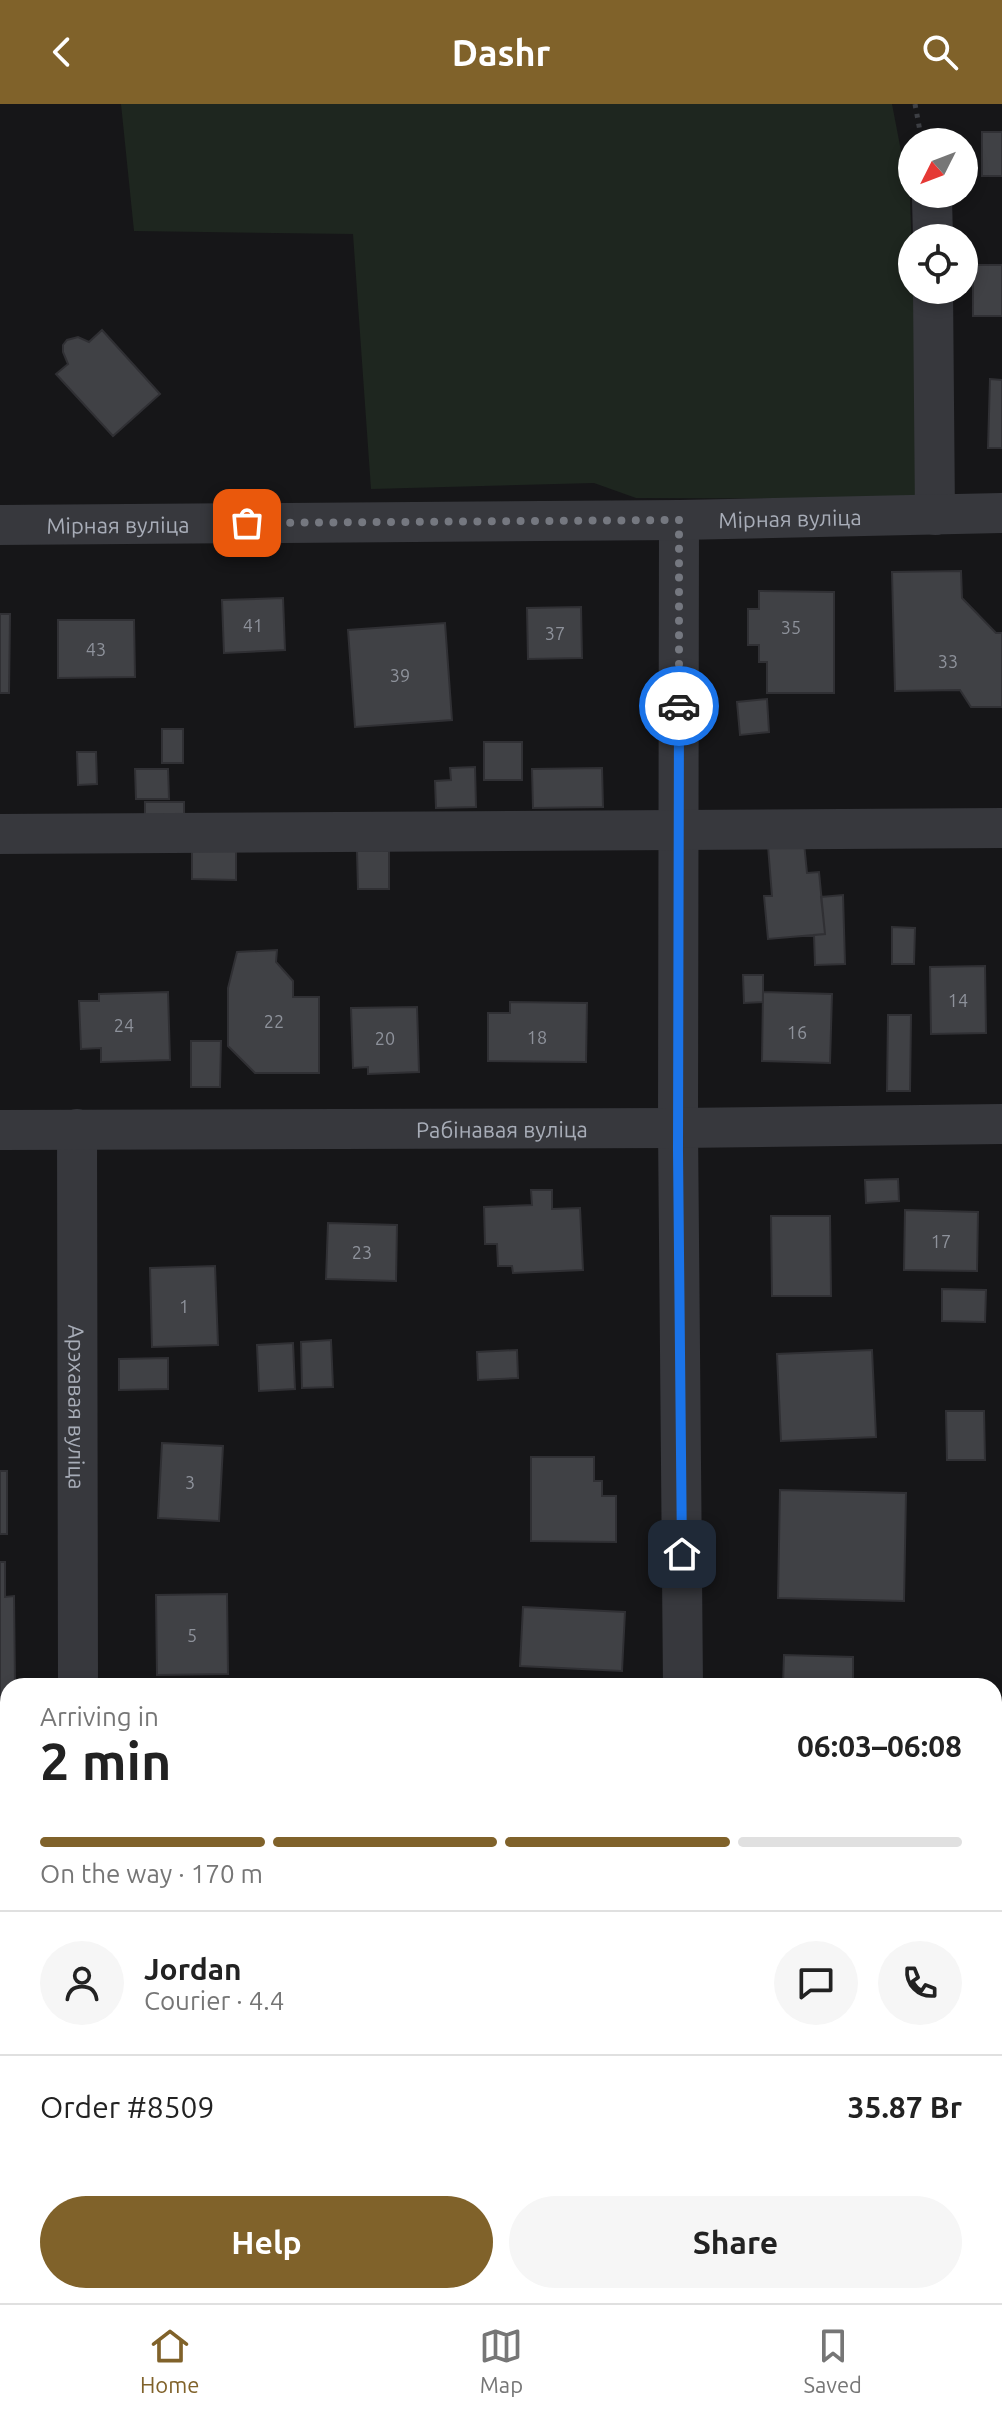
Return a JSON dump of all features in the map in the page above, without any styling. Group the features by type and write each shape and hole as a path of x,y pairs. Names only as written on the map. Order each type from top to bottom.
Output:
{"street":[{"path":"933,304 935,515"},
{"name":"Мірная вуліца","path":"0,525 679,520 1002,513"},
{"path":"679,520 678,1128 683,1678"},
{"path":"0,834 1002,828"},
{"name":"Рабінавая вуліца","path":"0,1130 1002,1124"},
{"name":"Арэхавая вуліца","path":"77,1129 78,1678"}],"path":[{"path":"915,104 919,128"}],"shaded area":[{"path":"121,104 892,104 898,135 898,208 910,208 911,224 898,224 898,304 914,304 921,499 636,498 594,483 371,489 353,234 134,231"}],"building":[{"path":"982,132 1002,132 1002,176 982,176"},
{"path":"978,265 1002,265 1002,316 973,316 973,304 978,304"},
{"path":"102,330 160,394 113,436 56,374 68,364 63,352 67,340 78,337 89,342"},
{"path":"990,379 1002,380 1002,448 988,448"},
{"path":"961,571 962,598 996,633 1002,633 1002,707 971,707 960,690 895,691 892,572"},
{"path":"759,591 834,592 834,693 767,693 767,662 759,662 759,645 748,645 748,609 759,609"},
{"path":"283,598 285,650 224,653 222,600"},
{"path":"581,607 582,658 528,659 527,608"},
{"path":"0,614 10,614 9,693 0,693"},
{"path":"58,620 134,620 135,677 58,678"},
{"path":"445,623 452,720 355,727 348,630"},
{"path":"767,699 769,732 740,735 737,702"},
{"path":"162,729 183,729 183,763 162,763"},
{"path":"484,742 522,742 522,780 484,780"},
{"path":"77,752 96,752 97,784 78,785"},
{"path":"475,767 476,807 436,808 435,781 451,780 450,768"},
{"path":"602,768 603,807 533,808 532,769"},
{"path":"135,769 168,769 169,799 136,799"},
{"path":"145,802 184,802 184,815 145,816"},
{"path":"804,843 807,873 819,872 825,934 768,939 764,896 772,896 768,846"},
{"path":"192,845 236,845 236,880 192,879"},
{"path":"357,851 389,851 389,889 358,889"},
{"path":"843,895 845,964 815,965 814,935 825,934 821,897"},
{"path":"892,927 915,928 914,964 892,964"},
{"path":"277,950 276,962 293,981 293,997 319,997 319,1073 255,1073 228,1046 228,988 237,952"},
{"path":"985,966 986,1033 931,1034 930,967"},
{"path":"743,975 763,975 763,1002 744,1003"},
{"path":"168,992 170,1060 101,1062 101,1048 81,1049 79,1001 99,1001 99,994"},
{"path":"763,992 832,994 830,1063 762,1061"},
{"path":"510,1002 587,1003 586,1062 488,1061 488,1013 510,1013"},
{"path":"417,1007 419,1072 368,1074 368,1067 353,1068 351,1008"},
{"path":"888,1015 911,1015 910,1091 887,1091"},
{"path":"191,1041 221,1041 220,1087 191,1087"},
{"path":"898,1179 899,1201 866,1203 865,1180"},
{"path":"531,1190 552,1190 552,1209 580,1208 583,1270 513,1273 512,1266 498,1266 497,1244 485,1244 484,1207 532,1205"},
{"path":"905,1210 978,1212 977,1271 904,1270"},
{"path":"771,1216 830,1216 831,1296 772,1296"},
{"path":"328,1223 397,1225 396,1281 326,1279"},
{"path":"215,1266 218,1345 152,1347 150,1268"},
{"path":"942,1289 986,1290 985,1322 942,1321"},
{"path":"331,1340 333,1387 302,1388 301,1342"},
{"path":"293,1343 295,1389 259,1391 257,1345"},
{"path":"517,1350 518,1378 478,1380 477,1352"},
{"path":"872,1350 876,1437 781,1441 777,1354"},
{"path":"168,1358 168,1389 119,1390 119,1359"},
{"path":"946,1411 984,1411 985,1460 947,1460"},
{"path":"162,1443 223,1446 219,1521 158,1518"},
{"path":"531,1457 594,1457 594,1481 602,1481 602,1496 616,1496 616,1542 531,1541"},
{"path":"0,1471 7,1471 7,1534 0,1534"},
{"path":"780,1490 906,1493 904,1601 778,1598"},
{"path":"0,1562 5,1562 5,1597 14,1596 15,1678 0,1678"},
{"path":"227,1594 228,1674 157,1675 156,1595"},
{"path":"523,1607 625,1612 622,1671 520,1666"},
{"path":"784,1655 853,1657 853,1678 783,1678"}],"way so far":[{"path":"247,523 679,520 679,706"}],"route":[{"path":"679,706 678,1151 682,1554"}]}
